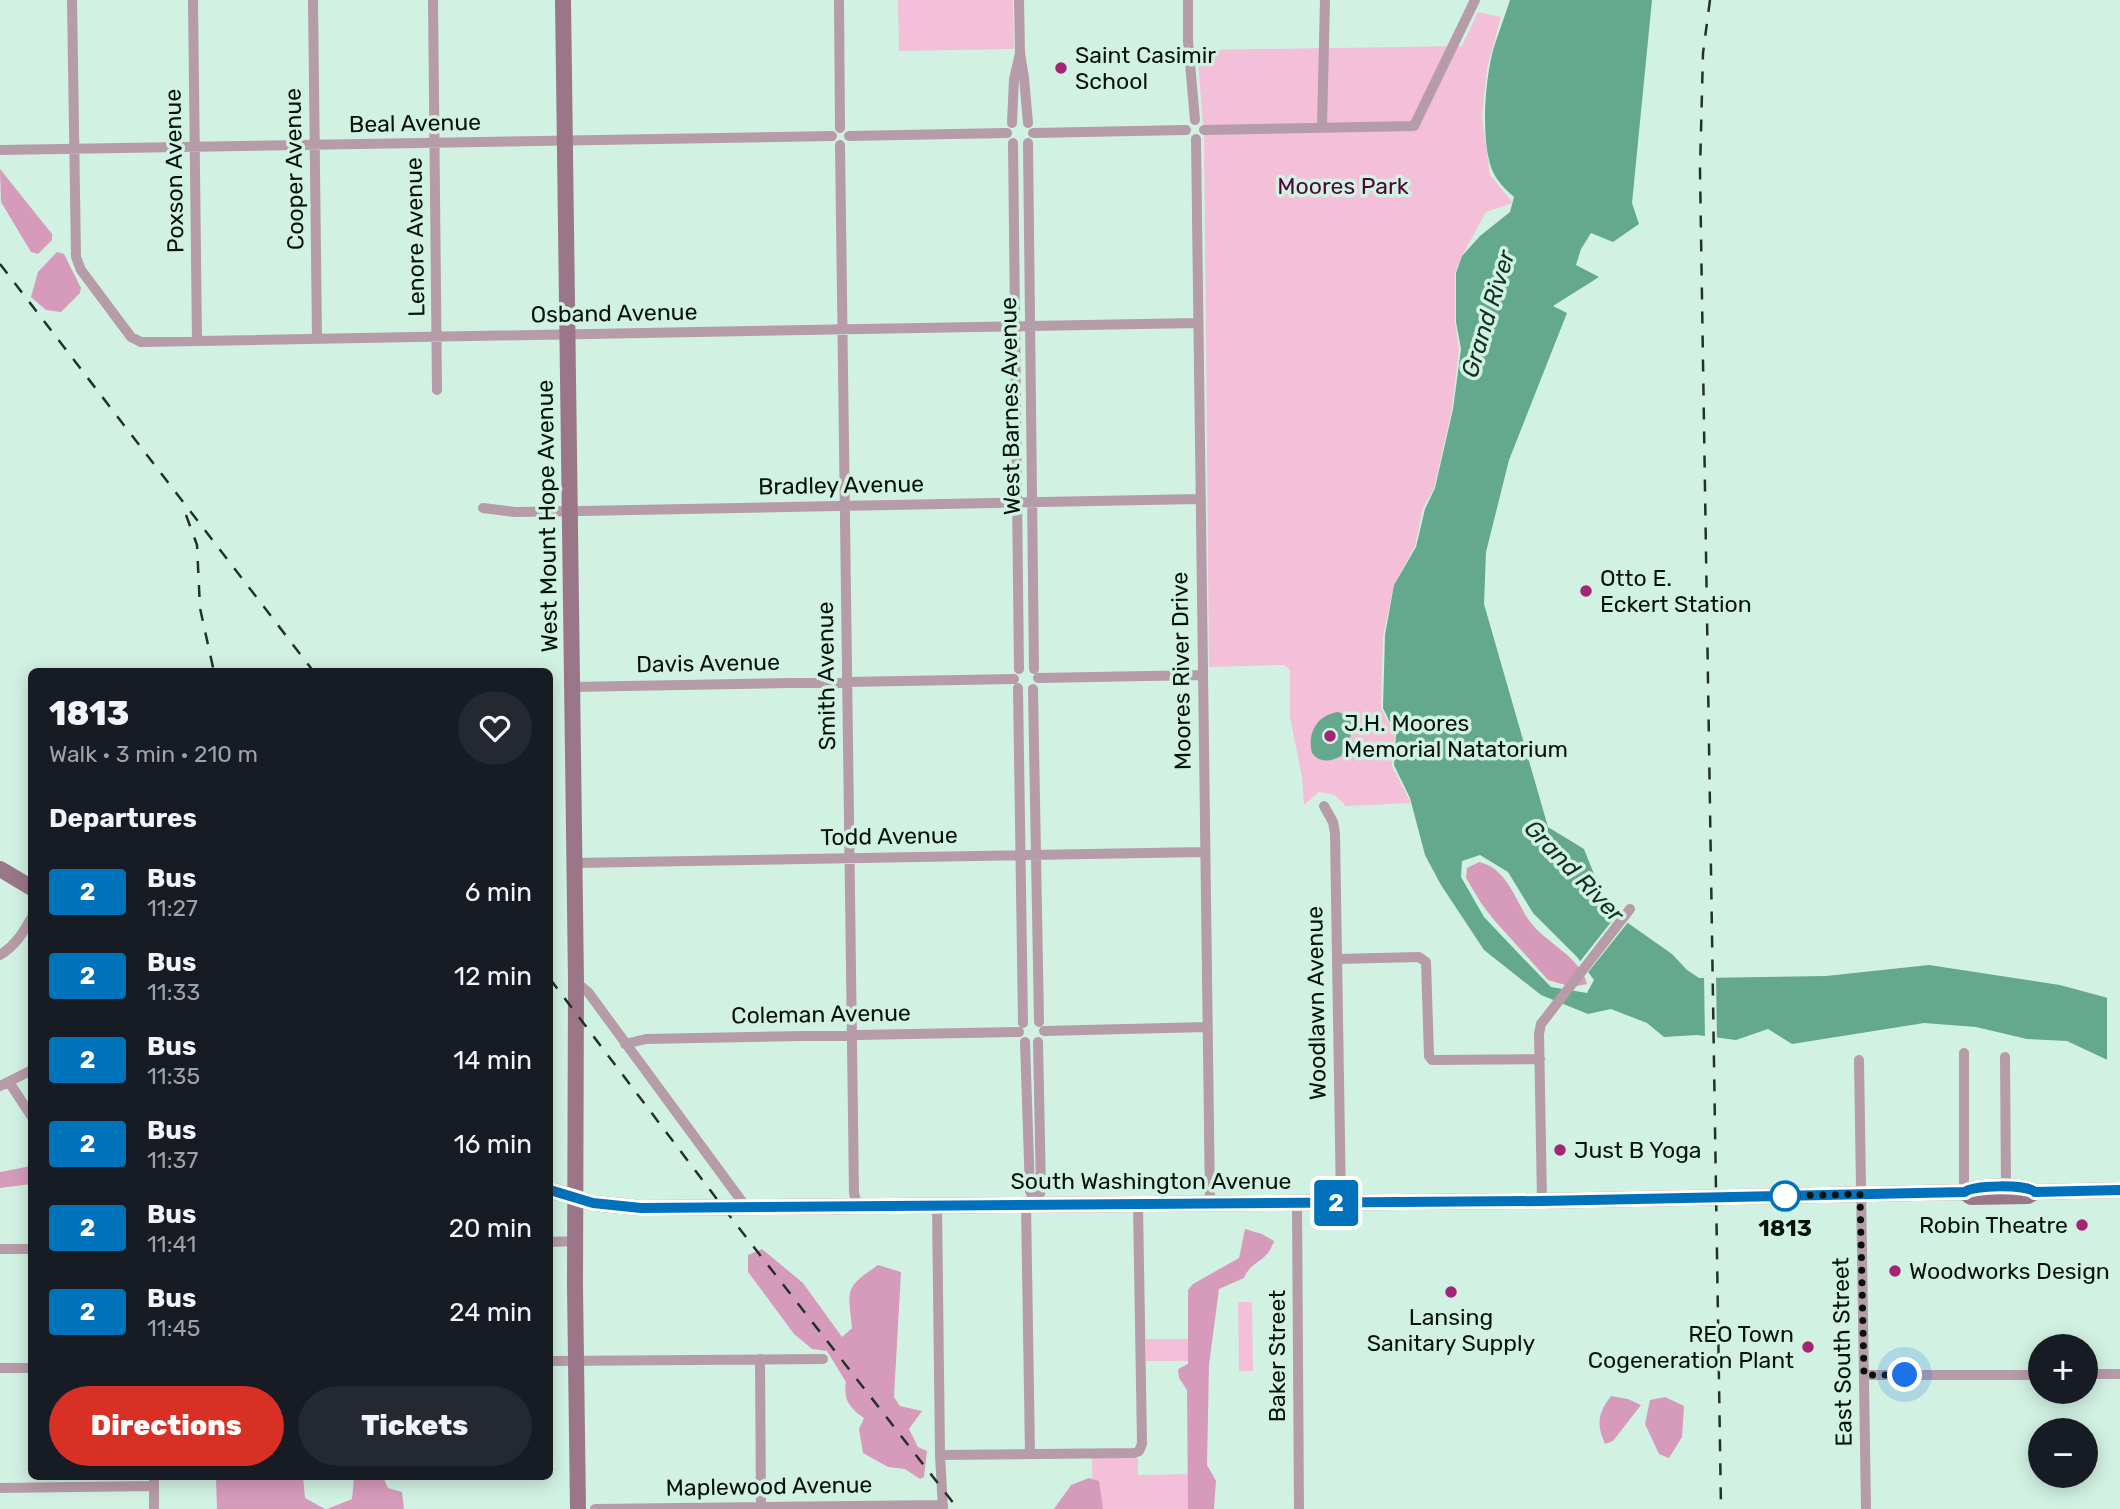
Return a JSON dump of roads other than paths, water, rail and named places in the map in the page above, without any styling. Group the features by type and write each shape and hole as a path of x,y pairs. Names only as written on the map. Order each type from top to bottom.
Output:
{"street":[{"path":"72,0 75,149"},
{"name":"Poxson Avenue","path":"193,0 197,341"},
{"name":"Cooper Avenue","path":"313,0 317,338"},
{"name":"Lenore Avenue","path":"433,0 437,390"},
{"name":"West Mount Hope Avenue","path":"562,0 576,982 578,1509"},
{"name":"Smith Avenue","path":"839,0 837,136 843,330 854,1193 857,1205"},
{"name":"West Barnes Avenue","path":"1019,0 1020,53 1029,133 1036,855 1041,1026"},
{"path":"1188,0 1188,41 1195,120"},
{"path":"1322,127 1325,0"},
{"path":"1204,130 1414,126 1475,0"},
{"name":"West Barnes Avenue","path":"1020,53 1014,79 1011,133 1021,1027"},
{"path":"1011,133 1021,120 1029,133"},
{"path":"1195,120 1200,122 1204,130 1201,137 1196,139 1188,136 1186,130 1187,125 1195,120"},
{"path":"1029,133 1186,130"},
{"path":"837,136 847,141 849,136 1011,133"},
{"path":"1011,133 1020,145 1029,133"},
{"name":"Beal Avenue","path":"0,150 837,136"},
{"name":"Moores River Drive","path":"1196,139 1210,1203"},
{"name":"Osband Avenue","path":"75,149 76,257 81,270 135,340 141,342 1197,323"},
{"name":"Bradley Avenue","path":"483,508 498,511 569,511 1199,499"},
{"path":"1028,666 1035,678 1026,691 1017,679 1028,666"},
{"path":"1035,678 1202,676"},
{"name":"Davis Avenue","path":"572,687 1017,679"},
{"name":"Woodlawn Avenue","path":"1324,806 1334,822 1335,833 1341,1203"},
{"name":"Todd Avenue","path":"574,863 1204,852"},
{"path":"0,869 28,886"},
{"path":"1542,1201 1539,1034 1546,1017 1630,909"},
{"path":"0,955 9,950 28,925"},
{"path":"1337,959 1419,957 1426,962 1429,1056 1432,1060 1540,1059"},
{"path":"576,982 588,992 746,1207"},
{"path":"1030,1454 1031,1204 1025,1042 1021,1027 1031,1020 1041,1026 1207,1027"},
{"path":"1031,1204 1041,1191 1038,1042 1042,1037 1041,1026"},
{"name":"Coleman Avenue","path":"625,1044 646,1039 852,1035 1021,1027"},
{"path":"1025,1042 1038,1042"},
{"path":"1964,1053 1965,1192"},
{"path":"2005,1057 2006,1187"},
{"name":"East South Street","path":"1859,1060 1866,1509"},
{"path":"28,1072 4,1084 28,1111"},
{"name":"South Washington Avenue","path":"553,1191 577,1200 641,1208 1542,1201 1965,1192 1971,1188 2006,1187 2028,1187 2035,1192"},
{"name":"South Washington Avenue","path":"1965,1192 1971,1197 2120,1190"},
{"name":"Baker Street","path":"1297,1203 1299,1509"},
{"path":"937,1205 943,1507"},
{"path":"940,1455 1139,1451 1142,1444 1138,1205"},
{"path":"553,1242 576,1241"},
{"path":"0,1249 28,1249"},
{"path":"760,1359 761,1508"},
{"path":"553,1361 823,1359"},
{"path":"0,1368 28,1368"},
{"path":"2098,1374 2120,1374"},
{"path":"1864,1375 2028,1375"},
{"path":"0,1488 154,1482 154,1509"},
{"name":"Maplewood Avenue","path":"595,1509 943,1507"}],"water":[{"name":"Grand River","path":"1510,0 1652,0 1632,203 1639,224 1613,242 1591,233 1581,249 1576,265 1599,277 1553,306 1567,313 1509,460 1486,552 1484,604 1548,827 1584,849 1606,904 1618,916 1672,954 1699,978 1826,976 1929,965 2060,985 2108,998 2116,1064 2067,1041 2027,1039 1976,1027 1924,1023 1792,1044 1768,1029 1736,1040 1697,1035 1664,1037 1647,1023 1611,1009 1588,1014 1541,995 1484,950 1441,885 1425,855 1410,798 1394,765 1396,735 1383,708 1385,635 1394,585 1416,547 1425,509 1435,488 1453,409 1461,349 1456,322 1456,273 1462,256 1480,236 1510,212 1514,197 1502,186 1493,172 1485,128 1486,92 1491,60","holes":["1480,855 1508,872 1533,913 1577,957 1594,980 1587,993 1551,987 1484,917 1461,877 1462,861"]},
{"path":"1338,712 1349,719 1351,725 1348,744 1341,756 1322,760 1312,753 1312,732 1324,717"}],"railway":[{"path":"1710,0 1703,53 1700,170 1721,1509"},
{"path":"0,264 311,668"},
{"path":"186,515 197,545 200,608 213,668"},
{"path":"553,983 732,1219 958,1509"}],"place":[{"name":"Saint Casimir School","path":"1061,68"},
{"name":"Otto E. Eckert Station","path":"1586,591"},
{"name":"J.H. Moores Memorial Natatorium","path":"1330,736"},
{"name":"Just B Yoga","path":"1560,1150"},
{"name":"1813","path":"1785,1196"},
{"name":"Robin Theatre","path":"2082,1225"},
{"name":"Woodworks Design","path":"1895,1271"},
{"name":"Lansing Sanitary Supply","path":"1451,1292"},
{"name":"REO Town Cogeneration Plant","path":"1808,1347"}],"park label":[{"name":"Moores Park","path":"1343,186"}]}
